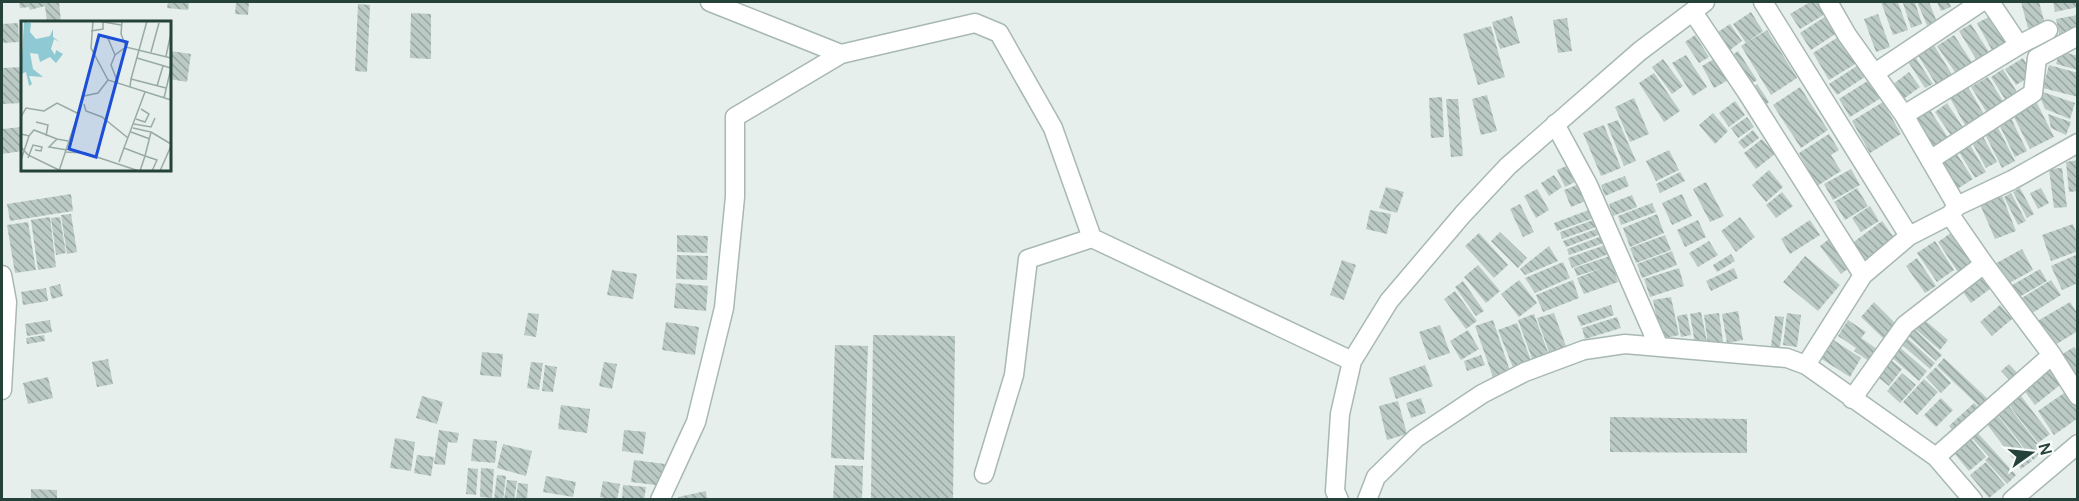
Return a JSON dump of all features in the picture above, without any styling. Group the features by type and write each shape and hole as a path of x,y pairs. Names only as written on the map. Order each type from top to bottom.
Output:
{"street":[{"path":"710,2 841,54"},
{"path":"1763,2 1909,236"},
{"path":"1828,2 1847,35 1904,116 1930,160 1954,211 1984,264 2052,355 2078,396"},
{"path":"1875,72 1981,2"},
{"path":"1990,2 2019,45"},
{"path":"1339,500 1335,491 1340,414 1352,361 1389,302 1508,166 1640,51 1699,7 1755,104 1863,275"},
{"path":"660,500 696,422 724,308 735,197 735,117 841,54 975,23 999,33 1053,128 1092,238"},
{"path":"1904,116 2019,45 2048,30"},
{"path":"1930,160 2033,93 2037,58 2078,36"},
{"path":"1555,124 1588,185 1659,347"},
{"path":"1806,365 1863,275 1909,236 2078,143"},
{"path":"984,474 1014,375 1028,259 1092,238 1352,361"},
{"path":"1852,399 1905,325 1984,264"},
{"path":"2,275 7,302 2,390"},
{"path":"1367,500 1376,477 1416,438 1491,389 1525,372 1584,350 1625,344 1787,358 1806,365 1936,457 1973,500"},
{"path":"1936,457 2052,355"},
{"path":"2012,500 2078,444"}],"building":[{"path":"19,2 59,2 61,21 47,21 45,6 30,10 29,7 20,8"},
{"path":"168,2 189,2 188,10 167,8"},
{"path":"236,2 249,2 248,15 235,14"},
{"path":"1810,2 1821,2 1827,13 1800,29 1790,14"},
{"path":"1881,2 1898,2 1908,30 1893,35"},
{"path":"1915,2 1922,24 1911,28 1903,3"},
{"path":"1917,2 1929,2 1937,22 1927,25"},
{"path":"1937,2 1949,2 1951,7 1941,11"},
{"path":"2021,2 2039,2 2046,28 2029,32"},
{"path":"2053,2 2078,2 2078,7 2055,12"},
{"path":"358,4 370,5 367,72 355,71"},
{"path":"1751,12 1763,31 1746,43 1733,24"},
{"path":"411,13 431,14 431,59 410,58"},
{"path":"1878,14 1890,47 1876,52 1864,19"},
{"path":"2078,15 2078,34 2060,38 2056,19"},
{"path":"1512,16 1520,43 1500,49 1492,22"},
{"path":"1826,16 1837,33 1811,50 1800,33"},
{"path":"1991,16 2007,44 1993,52 1977,23"},
{"path":"1567,18 1572,51 1558,53 1553,20"},
{"path":"18,23 19,42 2,43 2,24"},
{"path":"1730,24 1742,41 1730,50 1718,32"},
{"path":"1971,24 1992,57 1979,64 1959,31"},
{"path":"1491,26 1505,77 1478,85 1463,34"},
{"path":"1767,30 1797,78 1771,95 1741,46"},
{"path":"1843,34 1860,61 1829,80 1813,53"},
{"path":"1695,35 1709,57 1699,63 1685,42"},
{"path":"1954,35 1973,64 1957,75 1937,46"},
{"path":"1932,42 1953,76 1937,86 1916,52"},
{"path":"171,51 191,54 187,82 171,79"},
{"path":"1738,51 1757,80 1751,84 1731,56"},
{"path":"2060,51 2078,56 2078,70 2056,64"},
{"path":"1686,55 1707,87 1693,96 1672,63"},
{"path":"1914,55 1933,84 1925,88 1907,60"},
{"path":"1719,56 1732,78 1714,88 1702,66"},
{"path":"2023,58 2033,75 2016,85 2005,69"},
{"path":"1663,59 1683,86 1672,94 1652,67"},
{"path":"1860,64 1868,75 1837,95 1829,84"},
{"path":"2049,65 2078,73 2078,97 2043,88"},
{"path":"21,67 21,103 2,104 2,68"},
{"path":"2003,69 2020,97 2008,104 1991,77"},
{"path":"1909,72 1920,87 1902,100 1892,85"},
{"path":"1654,73 1680,111 1664,122 1639,83"},
{"path":"1988,77 2006,106 1989,116 1971,87"},
{"path":"1869,80 1881,98 1850,117 1839,99"},
{"path":"1757,84 1769,102 1764,106 1751,88"},
{"path":"1800,87 1828,130 1801,148 1773,105"},
{"path":"1968,87 1985,116 1966,127 1950,98"},
{"path":"2037,90 2075,103 2070,119 2045,109"},
{"path":"1487,95 1497,131 1481,135 1472,99"},
{"path":"1442,97 1444,137 1431,138 1429,98"},
{"path":"1634,98 1649,134 1630,142 1615,107"},
{"path":"1446,99 1458,99 1463,156 1451,157"},
{"path":"1735,101 1745,115 1729,127 1719,113"},
{"path":"2036,101 2054,137 2030,149 2012,113"},
{"path":"1883,102 1901,134 1870,153 1852,121"},
{"path":"1947,103 1964,129 1952,137 1935,112"},
{"path":"1930,110 1950,141 1934,151 1913,121"},
{"path":"1713,113 1728,131 1715,144 1699,125"},
{"path":"2009,114 2027,151 2015,157 1997,120"},
{"path":"2048,114 2071,122 2066,135 2051,128"},
{"path":"1747,117 1754,127 1738,138 1731,128"},
{"path":"1618,120 1636,161 1624,166 1607,124"},
{"path":"1995,122 2015,161 2002,168 1982,128"},
{"path":"1604,125 1621,168 1601,176 1583,133"},
{"path":"21,127 21,151 2,154 2,129"},
{"path":"1753,130 1759,138 1744,149 1738,142"},
{"path":"1981,133 1997,162 1986,168 1970,139"},
{"path":"1829,134 1839,150 1831,155 1841,171 1817,186 1799,153"},
{"path":"1762,139 1775,154 1756,169 1744,153"},
{"path":"1970,145 1986,172 1975,178 1959,152"},
{"path":"1669,150 1679,170 1656,181 1646,161"},
{"path":"1955,151 1973,179 1954,191 1937,162"},
{"path":"2078,160 2078,191 2069,192 2066,162"},
{"path":"1573,163 1581,179 1565,187 1557,170"},
{"path":"2062,168 2067,207 2054,208 2049,169"},
{"path":"1851,169 1860,185 1833,200 1824,184"},
{"path":"1769,170 1783,187 1766,202 1752,185"},
{"path":"1680,172 1685,181 1660,193 1656,184"},
{"path":"1554,175 1562,187 1549,196 1541,183"},
{"path":"1625,176 1629,186 1605,196 1601,185"},
{"path":"1706,182 1724,216 1710,222 1693,189"},
{"path":"1582,183 1588,200 1571,207 1564,190"},
{"path":"1386,187 1404,192 1397,213 1379,208"},
{"path":"1857,188 1868,206 1845,220 1834,202"},
{"path":"2020,188 2034,214 2027,218 2013,192"},
{"path":"2041,188 2049,203 2038,209 2030,193"},
{"path":"1537,189 1549,210 1536,218 1524,196"},
{"path":"1782,192 1793,206 1776,218 1766,205"},
{"path":"2001,193 2016,231 1995,239 1979,202"},
{"path":"2011,193 2026,221 2018,225 2004,197"},
{"path":"71,194 73,211 10,221 7,204"},
{"path":"1682,194 1692,216 1672,225 1662,203"},
{"path":"1632,195 1637,207 1613,216 1609,204"},
{"path":"1652,203 1656,212 1621,225 1618,216"},
{"path":"1520,204 1534,232 1523,237 1510,209"},
{"path":"1870,206 1879,221 1861,232 1852,218"},
{"path":"1594,208 1597,217 1557,231 1554,223"},
{"path":"1370,210 1391,214 1387,234 1366,229"},
{"path":"71,214 77,252 67,254 61,215"},
{"path":"1657,214 1664,233 1630,247 1623,228"},
{"path":"50,217 56,267 38,270 31,220"},
{"path":"60,217 66,253 56,255 51,218"},
{"path":"1740,217 1755,237 1736,252 1721,231"},
{"path":"1596,219 1599,226 1562,239 1560,232"},
{"path":"1698,220 1706,237 1685,247 1677,230"},
{"path":"1810,220 1820,235 1790,254 1781,239"},
{"path":"1882,221 1895,239 1864,262 1851,244"},
{"path":"28,222 36,270 15,273 7,225"},
{"path":"2073,224 2078,237 2078,251 2051,261 2042,235"},
{"path":"1599,228 1601,234 1566,247 1563,241"},
{"path":"1955,230 1977,264 1960,275 1938,242"},
{"path":"1500,232 1527,258 1518,268 1491,241"},
{"path":"1479,233 1508,265 1494,278 1465,246"},
{"path":"677,235 708,236 707,253 677,252"},
{"path":"1665,235 1671,250 1636,263 1630,248"},
{"path":"1602,236 1604,243 1569,255 1567,249"},
{"path":"1829,239 1850,267 1841,274 1820,246"},
{"path":"1709,241 1718,255 1698,267 1689,253"},
{"path":"1935,241 1954,270 1937,282 1917,253"},
{"path":"1608,244 1611,253 1572,268 1568,258"},
{"path":"1549,246 1558,261 1525,275 1520,269"},
{"path":"2022,249 2033,270 2004,286 1993,265"},
{"path":"1672,251 1677,265 1642,278 1637,264"},
{"path":"1731,254 1735,261 1717,272 1713,265"},
{"path":"2078,254 2078,283 2062,290 2051,266"},
{"path":"677,255 708,256 707,280 676,279"},
{"path":"1610,256 1618,282 1584,294 1577,278 1602,268 1577,276 1574,268"},
{"path":"1805,256 1840,285 1818,311 1783,282"},
{"path":"1917,258 1936,286 1925,293 1906,266"},
{"path":"1342,260 1356,265 1344,300 1330,295"},
{"path":"1563,262 1570,278 1535,293 1525,278"},
{"path":"1478,265 1500,291 1486,303 1464,277"},
{"path":"1679,268 1684,286 1650,297 1644,279"},
{"path":"1734,268 1738,278 1711,291 1706,281"},
{"path":"2040,269 2047,281 2014,300 2007,288"},
{"path":"612,270 637,274 633,299 607,295"},
{"path":"1978,274 1990,289 1971,303 1960,288"},
{"path":"1519,280 1537,303 1519,317 1501,294"},
{"path":"1573,280 1579,298 1543,312 1536,295"},
{"path":"2051,280 2061,295 2026,317 2017,301"},
{"path":"1463,281 1484,311 1476,316 1455,287"},
{"path":"676,283 708,286 706,311 674,308"},
{"path":"60,284 63,296 52,299 49,287"},
{"path":"46,288 48,301 23,305 21,292"},
{"path":"1455,291 1477,321 1466,329 1444,299"},
{"path":"1671,297 1679,335 1661,339 1653,300"},
{"path":"1874,302 1896,324 1883,338 1861,317"},
{"path":"2070,302 2078,314 2078,331 2050,348 2034,323"},
{"path":"1611,305 1614,315 1581,326 1577,316"},
{"path":"2000,305 2012,319 1992,336 1980,322"},
{"path":"1738,311 1743,340 1727,343 1722,314"},
{"path":"1701,312 1707,342 1695,344 1690,314"},
{"path":"528,313 539,314 536,337 524,335"},
{"path":"1554,313 1567,349 1550,355 1537,318"},
{"path":"1719,313 1723,342 1708,344 1704,315"},
{"path":"1787,313 1801,315 1797,347 1783,345"},
{"path":"1534,314 1550,358 1534,364 1518,320"},
{"path":"1687,314 1691,335 1681,337 1677,316"},
{"path":"1775,316 1784,317 1779,354 1770,353"},
{"path":"1617,317 1621,328 1585,339 1582,328"},
{"path":"1921,317 1948,340 1940,350 1913,327"},
{"path":"50,320 52,332 27,336 25,324"},
{"path":"1493,320 1511,374 1494,380 1475,326"},
{"path":"1848,320 1866,332 1861,338 1877,349 1869,361 1854,351 1856,348 1838,336"},
{"path":"666,322 699,327 695,355 662,350"},
{"path":"1517,323 1532,363 1514,370 1498,330"},
{"path":"1440,325 1450,353 1429,360 1419,332"},
{"path":"1913,328 1942,355 1936,361 1907,335"},
{"path":"1468,330 1479,349 1461,360 1450,341"},
{"path":"44,335 45,341 27,344 26,338"},
{"path":"873,335 955,336 953,500 871,500"},
{"path":"1906,337 1935,363 1930,369 1900,343"},
{"path":"1832,339 1861,358 1850,377 1820,358"},
{"path":"835,345 868,346 864,460 831,458"},
{"path":"1898,346 1927,371 1919,381 1890,356"},
{"path":"2074,347 2078,352 2078,384 2059,356"},
{"path":"482,352 503,354 501,377 480,375"},
{"path":"1481,355 1485,365 1467,371 1464,361"},
{"path":"1887,357 1902,369 1889,386 1874,374"},
{"path":"1944,358 1990,401 1982,409 1937,366"},
{"path":"108,359 113,384 97,387 92,362"},
{"path":"2050,361 2065,381 2035,405 2020,385"},
{"path":"531,362 543,363 539,390 527,388"},
{"path":"604,362 617,364 612,389 599,386"},
{"path":"2009,364 2020,376 2012,383 2001,371"},
{"path":"545,365 557,367 553,392 542,391"},
{"path":"1425,365 1433,386 1396,399 1389,378"},
{"path":"1936,367 1951,383 1941,393 1926,377"},
{"path":"1902,373 1916,385 1900,403 1887,391"},
{"path":"48,377 53,398 28,404 23,383"},
{"path":"1924,379 1938,392 1917,415 1903,402"},
{"path":"2067,391 2078,406 2078,418 2054,435 2038,411"},
{"path":"2018,392 2050,434 2038,443 2006,401"},
{"path":"422,396 443,402 437,424 416,418"},
{"path":"1421,398 1426,413 1411,418 1406,403"},
{"path":"1941,398 1953,410 1936,427 1924,415"},
{"path":"1398,401 1407,434 1387,440 1379,406"},
{"path":"1974,403 1982,411 1957,435 1949,426"},
{"path":"561,405 590,409 587,433 558,429"},
{"path":"2008,405 2043,451 2033,460 1997,413"},
{"path":"1997,414 2032,461 2021,469 1986,423"},
{"path":"1610,417 1747,419 1747,453 1610,452"},
{"path":"439,430 459,433 457,443 448,442 445,465 434,464"},
{"path":"624,430 646,432 643,454 622,451"},
{"path":"1975,430 2016,475 2007,484 1985,460 1989,457 1970,436"},
{"path":"1966,433 1986,457 1969,471 1949,447"},
{"path":"395,438 415,442 411,471 390,468"},
{"path":"473,439 497,441 495,463 471,461"},
{"path":"503,444 532,451 526,476 497,468"},
{"path":"417,455 434,457 431,476 414,473"},
{"path":"634,460 665,464 663,486 631,482"},
{"path":"1986,462 2005,485 1989,498 1970,475"},
{"path":"835,465 863,466 862,500 833,500"},
{"path":"468,468 478,469 476,495 466,494"},
{"path":"481,468 494,469 492,498 480,497"},
{"path":"497,475 506,476 503,500 494,499"},
{"path":"546,476 576,482 573,497 543,492"},
{"path":"507,480 517,481 514,500 504,500"},
{"path":"603,481 620,484 617,500 600,497"},
{"path":"518,483 528,484 527,500 516,500"},
{"path":"623,485 646,487 644,500 622,500"},
{"path":"31,489 57,490 57,500 31,500"},
{"path":"706,491 707,500 679,500 678,497"}]}
